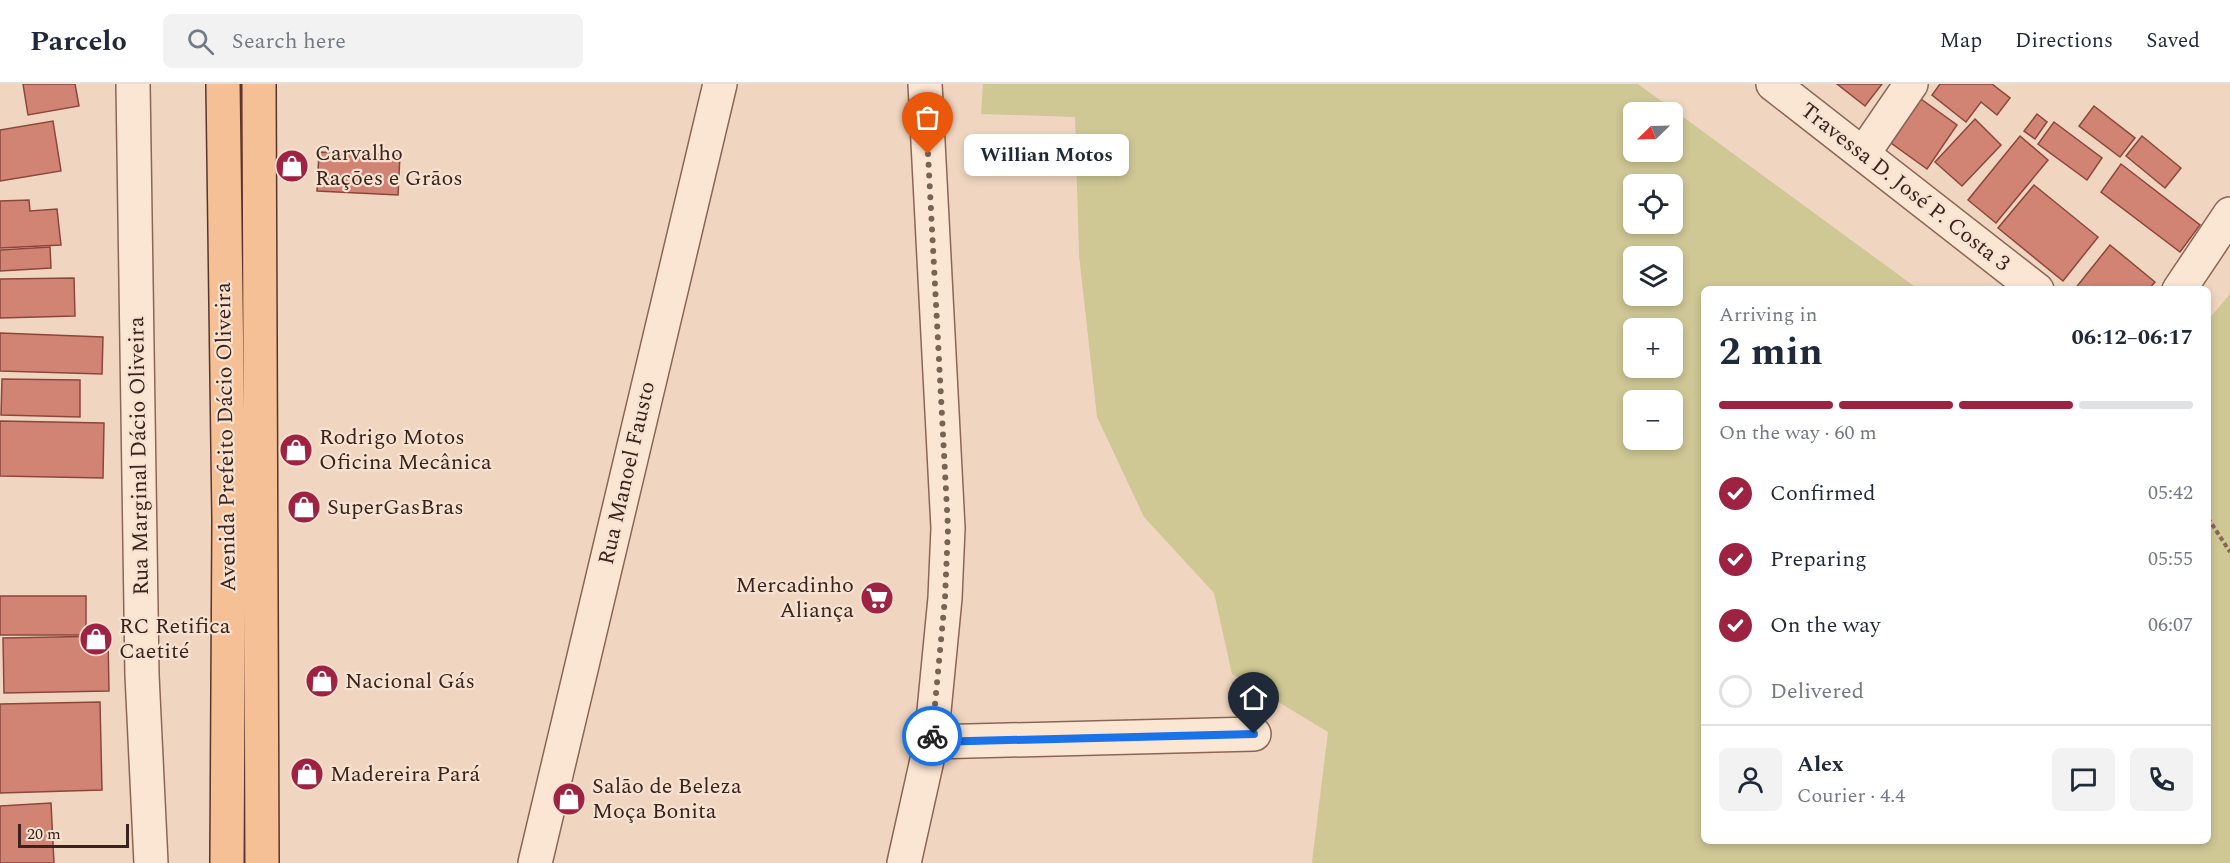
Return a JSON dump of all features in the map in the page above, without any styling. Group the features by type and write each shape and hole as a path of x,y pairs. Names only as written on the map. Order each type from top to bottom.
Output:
{"main road":[{"name":"Avenida Prefeito Dácio Oliveira","path":"223,84 229,512 227,863"},
{"name":"Avenida Prefeito Dácio Oliveira","path":"259,84 262,863"}],"street":[{"name":"Rua Marginal Dácio Oliveira","path":"133,84 142,664 151,863"},
{"name":"Rua Manoel Fausto","path":"535,863 720,84"},
{"path":"904,863 931,742 945,598 948,528 925,84"},
{"name":"Travessa D. José P. Costa 3","path":"1773,84 2032,286"},
{"path":"1863,154 1911,84"},
{"path":"2182,286 2230,214"},
{"path":"931,742 1254,734"}],"path":[{"path":"2211,523 2230,552"}],"shaded area":[{"path":"983,84 1638,84 1663,102 1623,102 1623,162 1683,162 1683,117 1914,286 1701,286 1701,844 2211,844 2211,316 2230,294 2230,863 1312,862 1328,732 1232,674 1214,593 1144,517 1097,417 1079,255 1075,117 981,114"}],"building":[{"path":"23,84 75,84 79,106 28,115"},
{"path":"1837,84 1882,84 1865,106"},
{"path":"1940,84 1992,84 2010,98 1997,115 1981,102 1966,122 1932,95"},
{"path":"1921,99 1957,125 1927,169 1891,143"},
{"path":"2094,106 2135,138 2120,157 2079,126"},
{"path":"2037,114 2047,122 2035,139 2024,131"},
{"path":"1975,119 2001,145 1962,186 1935,162"},
{"path":"53,121 61,171 0,181 0,130"},
{"path":"2054,122 2102,158 2087,180 2038,144"},
{"path":"2020,136 2048,160 1996,223 1968,200"},
{"path":"2142,136 2181,168 2165,188 2126,156"},
{"path":"319,152 400,155 398,195 317,191"},
{"path":"2121,164 2200,225 2180,252 2101,192"},
{"path":"2034,185 2098,237 2063,281 1998,228"},
{"path":"29,200 30,211 57,209 61,245 0,248 0,201"},
{"path":"2110,245 2155,282 2152,286 2077,286"},
{"path":"50,247 51,268 0,271 0,250"},
{"path":"74,278 75,316 0,318 0,279"},
{"path":"0,333 103,337 102,374 0,371"},
{"path":"2,379 80,380 80,417 1,415"},
{"path":"0,421 104,423 103,478 0,476"},
{"path":"0,596 86,596 86,635 0,635"},
{"path":"108,636 109,691 4,693 3,638"},
{"path":"100,702 102,790 0,793 0,704"},
{"path":"51,803 54,863 0,863 0,806"}],"way so far":[{"path":"928,154 948,528 945,598 932,736"}],"place":[{"name":"Willian Motos","path":"928,154"},
{"name":"Carvalho Rações e Grãos","path":"292,166"},
{"name":"Rodrigo Motos Oficina Mecânica","path":"296,450"},
{"name":"SuperGasBras","path":"304,507"},
{"name":"Mercadinho Aliança","path":"877,598"},
{"name":"RC Retifica Caetité","path":"96,639"},
{"name":"Nacional Gás","path":"322,681"},
{"name":"Madereira Pará","path":"307,774"},
{"name":"Salão de Beleza Moça Bonita","path":"569,799"}],"route":[{"path":"932,736 931,742 1254,734"}]}
